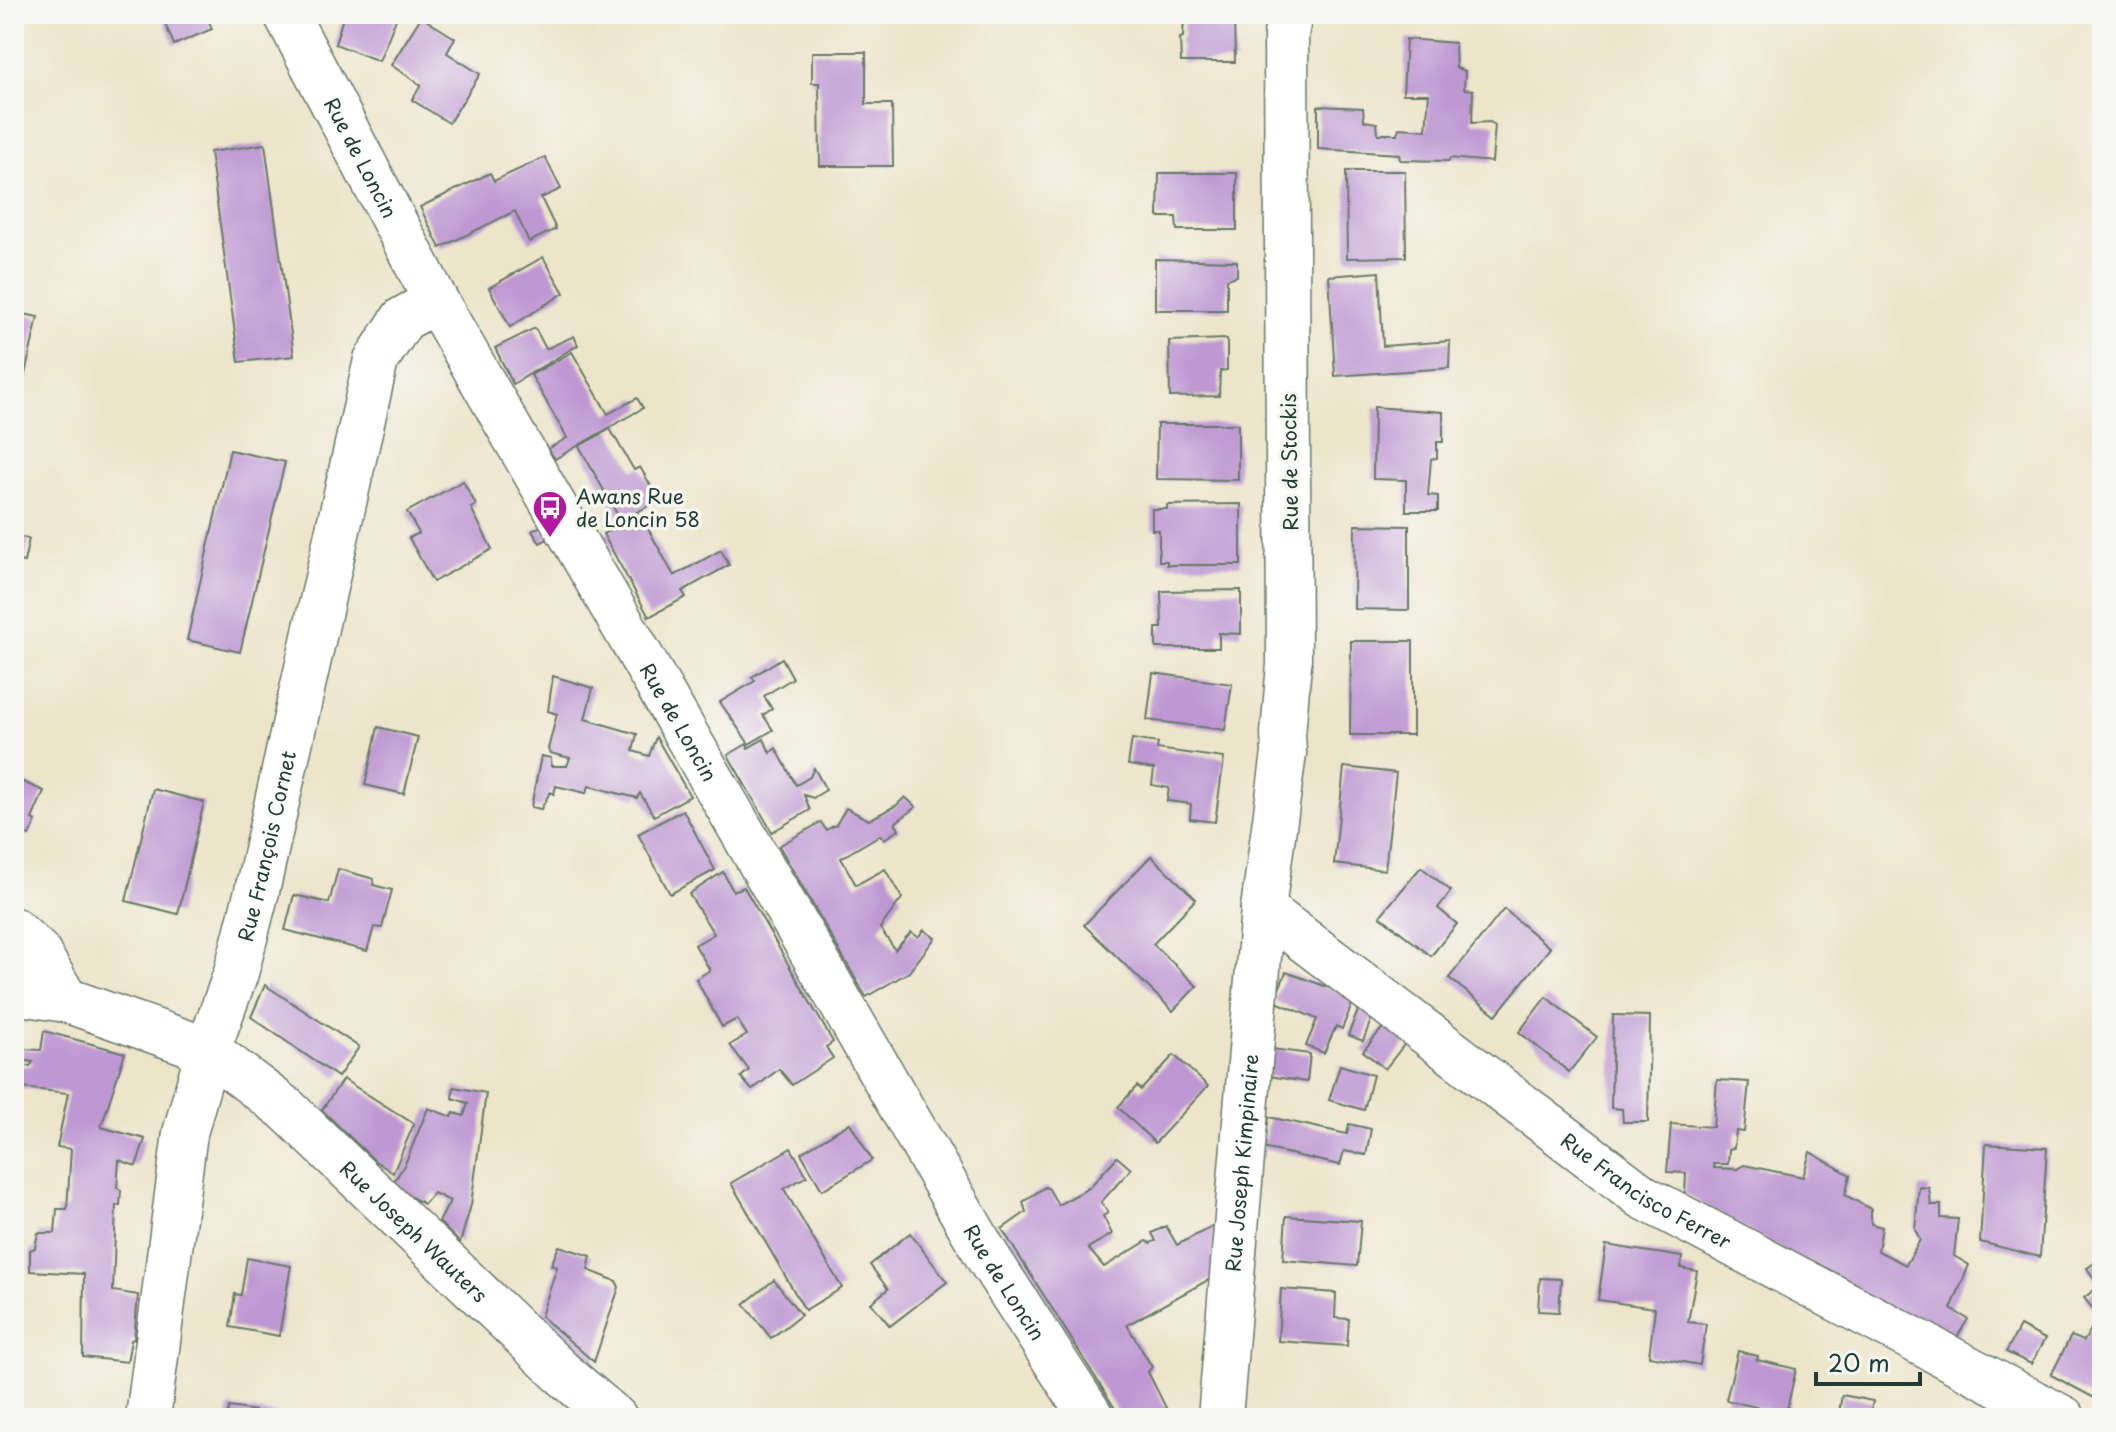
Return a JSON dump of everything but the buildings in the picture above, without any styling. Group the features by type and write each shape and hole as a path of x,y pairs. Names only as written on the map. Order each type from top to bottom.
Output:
{"street":[{"name":"Rue de Loncin","path":"286,14 436,301 987,1256 1092,1418"},
{"name":"Rue de Stockis","path":"1263,909 1284,753 1290,618 1286,51 1290,14"},
{"name":"Rue François Cornet","path":"148,1418 185,1133 208,1050 236,973 257,891 376,360 403,319 436,301"},
{"name":"Rue Joseph Kimpinaire","path":"1220,1418 1263,909"},
{"name":"Rue Francisco Ferrer","path":"1263,909 1643,1197 2063,1418"},
{"path":"14,930 38,952 66,1000"},
{"name":"Rue Joseph Wauters","path":"14,992 66,1000 208,1050 286,1109 561,1372 615,1418"}],"place":[{"name":"Awans Rue de Loncin 58","path":"550,539"}]}
